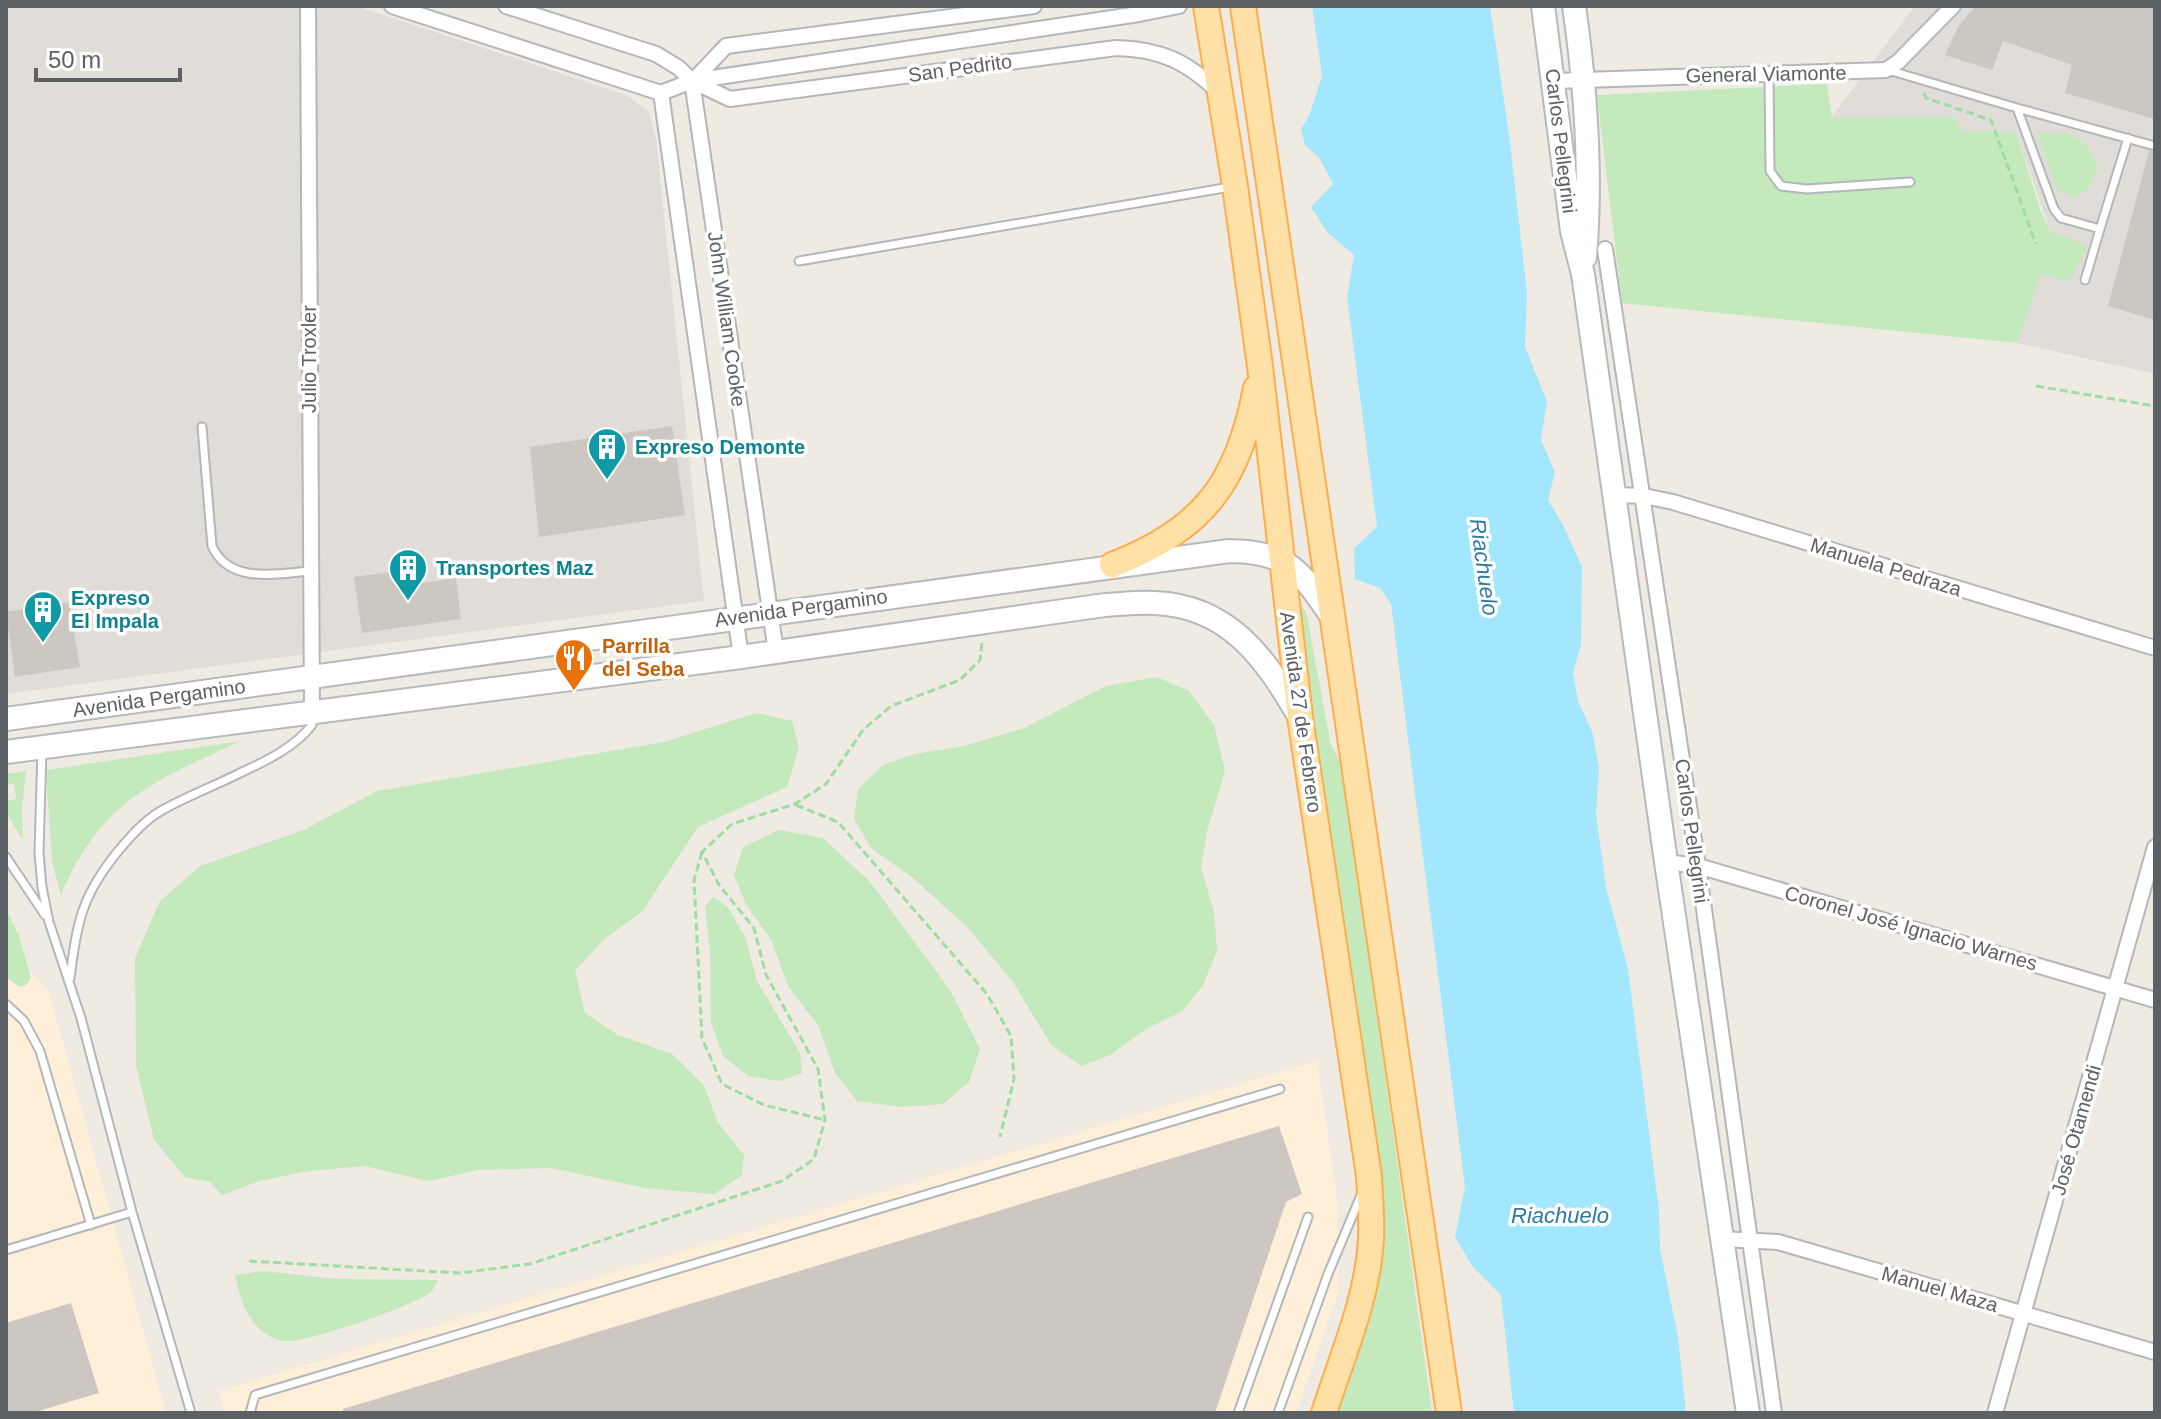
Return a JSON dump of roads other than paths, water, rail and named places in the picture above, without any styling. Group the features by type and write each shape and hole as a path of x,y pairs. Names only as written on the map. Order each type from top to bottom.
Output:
{"main road":[{"name":"Avenida 27 de Febrero","path":"1206,6 1260,366 1300,717 1369,1176 1371,1240 1367,1269 1360,1301 1324,1413"},
{"path":"1243,6 1449,1413"},
{"name":"Carlos Pellegrini","path":"1543,6 1572,231 1583,274 1748,1413"},
{"name":"Carlos Pellegrini","path":"1574,6 1584,78 1588,195 1583,274"},
{"path":"1112,565 1147,552 1168,539 1207,506 1228,476 1244,441 1260,366"},
{"name":"Avenida Pergamino","path":"6,719 1112,565 1229,551 1252,551 1281,559"},
{"path":"1281,559 1313,588 1332,617"},
{"name":"Avenida Pergamino","path":"6,752 741,657 1105,605 1156,603 1214,618 1255,649 1272,670 1300,717"}],"street":[{"name":"Julio Troxler","path":"308,6 312,712"},
{"path":"392,6 661,93"},
{"name":"San Pedrito","path":"506,6 656,54 679,68 692,81 730,99 1116,48 1166,55 1190,67 1220,93"},
{"name":"San Pedrito","path":"692,81 726,46 1034,6"},
{"name":"San Pedrito","path":"661,93 692,81 1179,6"},
{"path":"1886,70 1898,62 1953,6"},
{"name":"General Viamonte","path":"1554,81 1886,70"},
{"name":"John William Cooke","path":"692,81 776,652"},
{"name":"John William Cooke","path":"661,93 741,657"},
{"name":"Carlos Pellegrini","path":"1605,249 1698,866 1774,1413"},
{"name":"Manuela Pedraza","path":"1615,495 1644,496 1673,502 2155,648"},
{"name":"José Otamendi","path":"1995,1413 2155,847"},
{"name":"Coronel José Ignacio Warnes","path":"1666,862 1698,866 2155,1000"},
{"name":"Manuel Maza","path":"1722,1239 1778,1242 2155,1352"}],"lane":[{"path":"1886,70 2155,146"},
{"path":"1769,75 1770,171 1781,186 1807,189 1910,182"},
{"path":"2017,108 2054,209 2061,218 2100,229"},
{"path":"2085,280 2128,138"},
{"path":"799,261 1235,186"},
{"path":"202,427 212,546 218,561 238,571 259,575 310,571"},
{"path":"69,980 82,909 103,869 132,834 159,813 260,764 296,742 312,725 312,712"},
{"path":"42,747 39,853 49,922 69,980 191,1413"},
{"path":"6,857 49,922"},
{"path":"6,1004 24,1021 40,1051 91,1225"},
{"path":"250,1413 255,1395 1280,1089"},
{"path":"1278,1413 1328,1274 1369,1176"},
{"path":"6,1250 132,1212"},
{"path":"1238,1413 1308,1217"}],"water":[{"name":"Riachuelo","path":"1312,6 1490,6 1510,142 1527,294 1525,347 1547,402 1541,440 1555,472 1548,500 1582,567 1581,645 1573,672 1578,701 1593,734 1599,768 1596,814 1606,887 1628,969 1659,1210 1660,1249 1678,1337 1686,1413 1514,1413 1501,1295 1473,1267 1455,1237 1465,1187 1391,604 1380,588 1355,579 1354,548 1377,527 1347,297 1354,255 1328,233 1311,207 1333,184 1320,159 1305,145 1301,129 1309,116 1322,76"}],"place":[{"name":"Expreso Demonte","path":"607,481"},
{"name":"Transportes Maz","path":"408,602"},
{"name":"Expreso El Impala","path":"43,644"},
{"name":"Parrilla del Seba","path":"574,692"}]}
